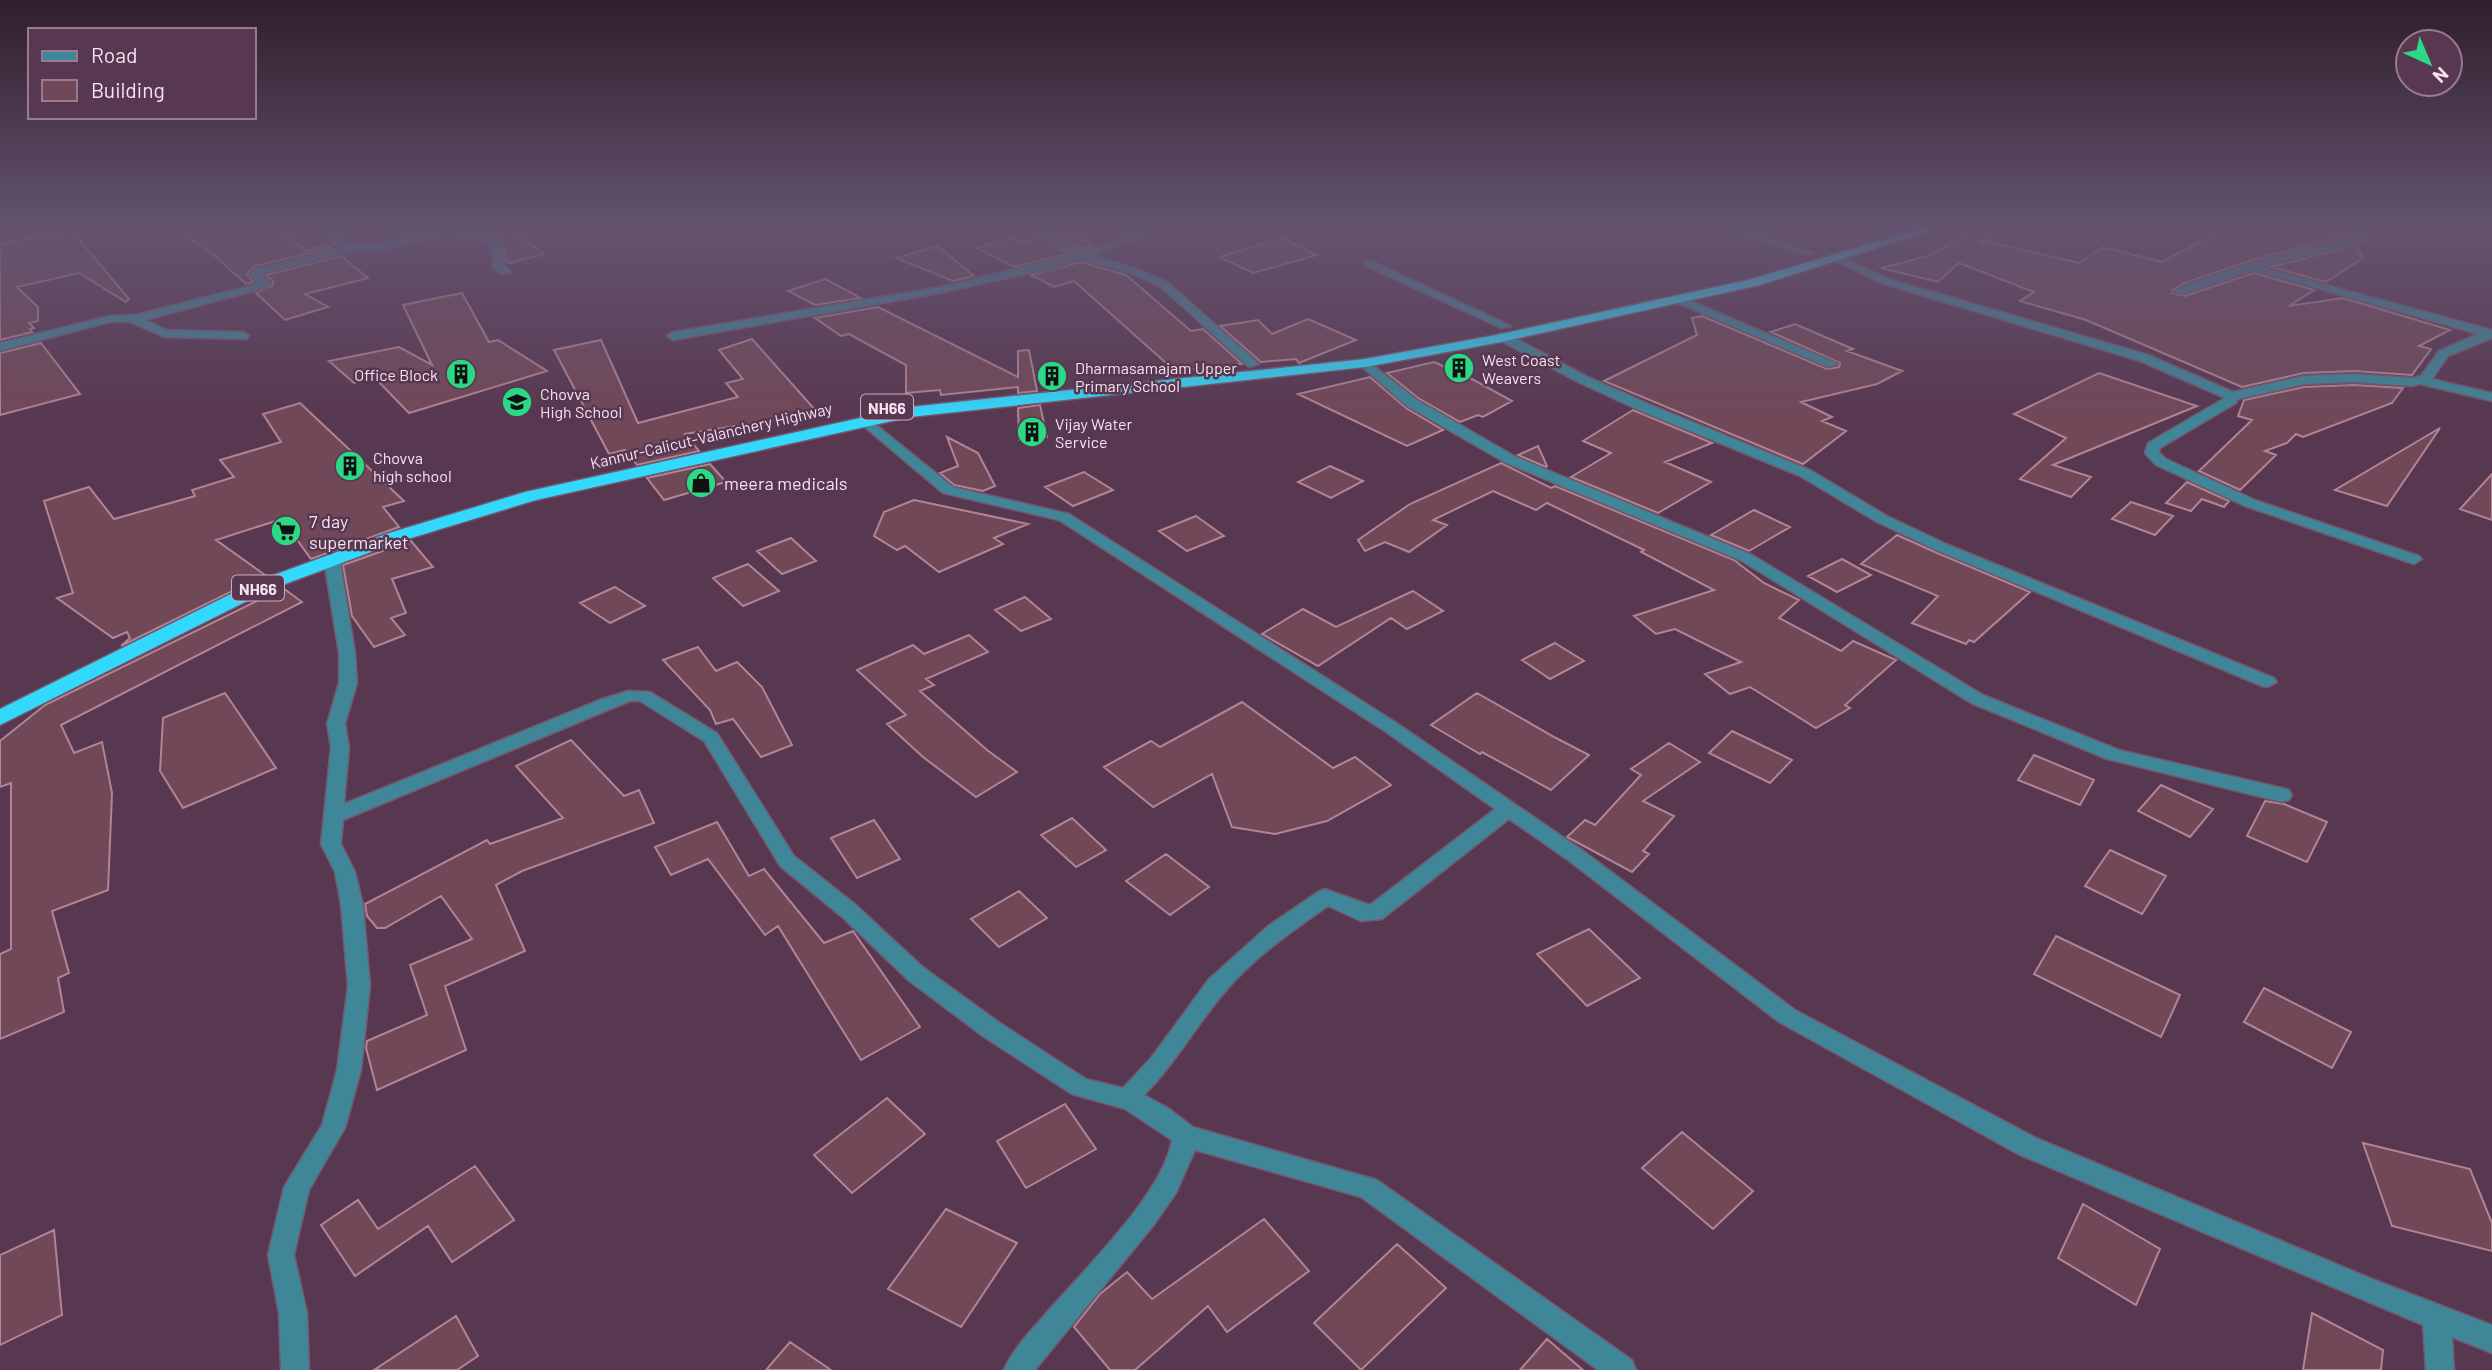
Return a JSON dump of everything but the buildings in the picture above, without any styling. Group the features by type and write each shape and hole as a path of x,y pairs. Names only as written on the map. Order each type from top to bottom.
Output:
{"highway":[{"name":"Kannur-Calicut-Valanchery Highway","path":"531,496 591,472 871,409 938,399 1257,369 1365,363 1665,293"},
{"name":"Kannur-Calicut-Valanchery Highway","path":"0,718 262,586 392,538 531,496 865,420 1257,369 1504,332 1680,300 1703,293"}],"street":[{"path":"0,347 109,319 135,319 235,293"},
{"path":"673,336 923,293"},
{"path":"1174,293 1257,369"},
{"path":"1426,293 1504,332 1584,380 1805,474 1882,519 1941,547 2268,682"},
{"path":"1925,293 2144,358 2232,396 2271,385 2304,380 2420,380 2492,397"},
{"path":"2342,293 2488,333"},
{"path":"1680,300 1832,365"},
{"path":"135,319 165,333 243,336"},
{"path":"2420,380 2426,378 2435,358 2449,348 2488,333"},
{"path":"1365,363 1412,403 1511,460 1747,558 1977,699 2114,755 2282,795"},
{"path":"2232,396 2231,400 2153,446 2152,453 2161,462 2250,503 2414,559"},
{"path":"865,420 948,490 1064,517 1392,728 1509,808 1787,1016 2027,1146 2366,1290 2492,1339"},
{"path":"295,1370 293,1313 281,1255 297,1187 333,1128 349,1070 359,986 352,905 345,872 331,844 340,747 336,724 348,683 347,653 332,561"},
{"path":"334,816 608,703 628,696 644,696 711,737 787,861 849,911 916,974 992,1030 1080,1087 1130,1100 1157,1112 1185,1136 1368,1188 1622,1370"},
{"path":"1130,1100 1134,1090 1159,1065 1217,985 1276,932 1325,897 1333,898 1365,915 1376,913 1509,808"},
{"path":"1018,1370 1071,1302 1100,1274 1151,1207 1185,1152 1185,1136"},
{"path":"2436,1317 2440,1370"}],"place":[{"name":"West Coast Weavers","path":"1459,368"},
{"name":"Office Block","path":"461,374"},
{"name":"Dharmasamajam Upper Primary School","path":"1052,376"},
{"name":"Chovva High School","path":"517,402"},
{"name":"Vijay Water Service","path":"1032,432"},
{"name":"Chovva high school","path":"350,466"},
{"name":"meera medicals","path":"701,483"},
{"name":"7 day supermarket","path":"286,531"}]}
